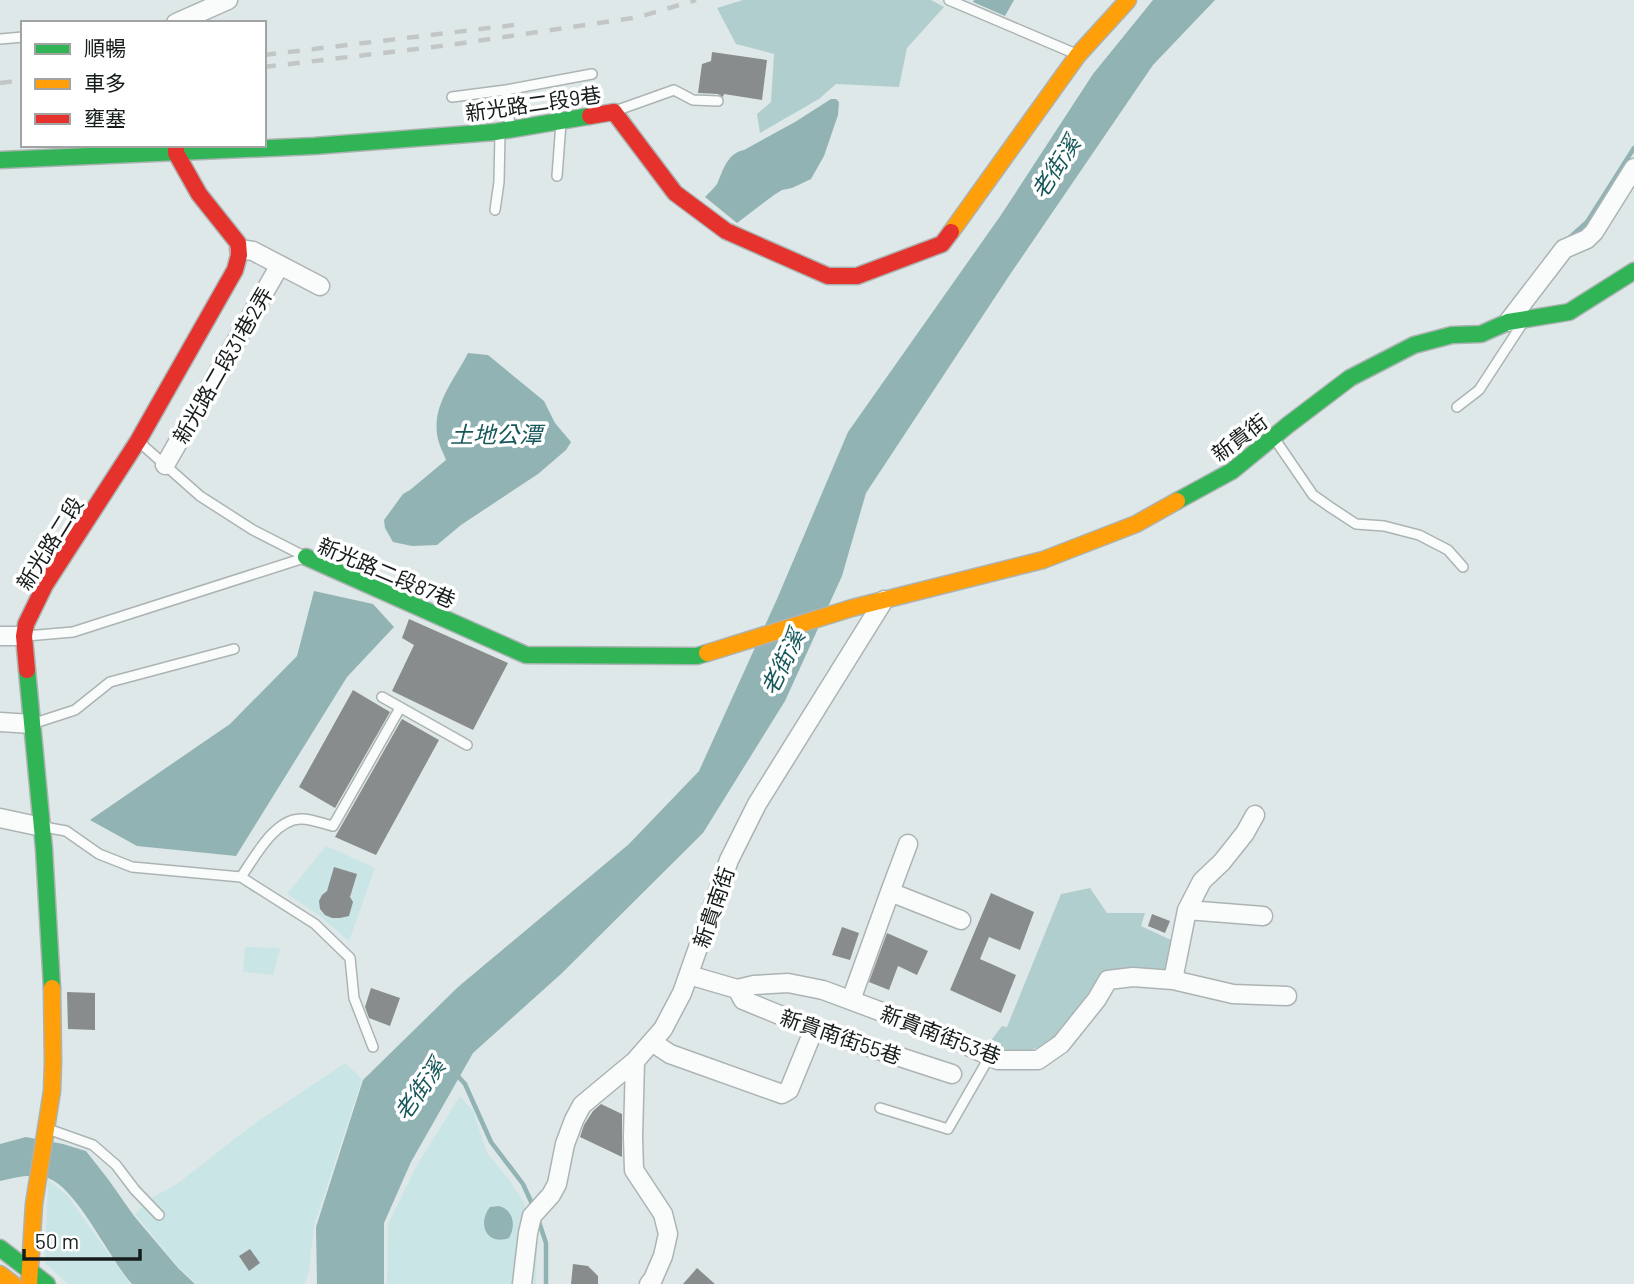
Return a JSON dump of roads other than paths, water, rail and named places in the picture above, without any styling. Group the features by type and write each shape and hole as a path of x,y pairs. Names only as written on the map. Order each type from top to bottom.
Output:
{"main road":[{"name":"新光路二段9巷","path":"0,160 176,149 314,146 505,130 614,112 675,192 726,231 828,276 858,276 942,244 1078,55 1128,0"},
{"path":"176,149 200,194 238,243 239,249"},
{"name":"新光路二段","path":"29,1277 38,1179 53,1066 53,1007 40,791 24,636 26,624 45,585 138,441 234,270 239,249"},
{"name":"新貴街","path":"852,608 1043,560 1136,524 1232,471 1350,378 1414,345 1452,335 1481,334 1517,321 1569,312 1634,271"},
{"name":"新光路二段87巷","path":"306,557 526,655 697,656 852,608"},
{"path":"0,1248 29,1277 47,1284"},
{"path":"0,1273 13,1284"}],"street":[{"path":"181,21 228,0"},
{"path":"1517,321 1564,249 1587,239 1594,232 1634,168"},
{"path":"239,249 253,251 320,286"},
{"name":"新光路二段31巷2弄","path":"165,465 280,265"},
{"name":"新貴南街","path":"522,1284 528,1233 537,1210 557,1184 565,1144 574,1120 582,1105 635,1061 663,1029 682,993 729,860 757,804 884,600"},
{"path":"0,636 24,636"},
{"path":"0,722 32,724"},
{"path":"1172,980 1187,910 1202,881 1222,862 1255,816"},
{"path":"0,818 42,827"},
{"path":"851,1000 908,844"},
{"path":"890,892 961,920"},
{"path":"1187,910 1264,916"},
{"name":"新貴南街53巷","path":"689,975 737,989 754,985 788,984 823,990 950,1037 998,1060 1038,1060 1061,1044 1108,981 1133,977 1172,980 1233,994 1287,996"},
{"name":"新貴南街55巷","path":"737,989 743,1000 814,1029 952,1074"},
{"path":"652,1042 670,1054 782,1094 789,1090 814,1029"},
{"path":"635,1061 634,1170 663,1214 667,1234 663,1256 649,1284"}],"lane":[{"path":"949,0 1078,55"},
{"path":"0,39 21,37"},
{"path":"452,97 592,74"},
{"path":"495,209 505,130 506,90"},
{"path":"614,112 674,90 693,100 718,101"},
{"path":"557,176 561,121"},
{"path":"1457,407 1479,390 1517,321"},
{"path":"1273,437 1313,495 1329,507 1356,524 1384,526 1419,535 1448,550 1463,567"},
{"path":"138,441 200,496 253,530 306,557"},
{"name":"新光路二段87巷","path":"24,636 73,632 306,557"},
{"path":"32,724 75,710 110,682 234,649"},
{"path":"382,697 467,745"},
{"path":"241,877 270,836 285,822 301,818 333,826 400,708"},
{"path":"42,827 66,831 99,854 132,867 241,877 315,924 350,958 354,998 373,1046"},
{"path":"880,1108 948,1129 990,1056"},
{"path":"46,1131 62,1132 93,1145 116,1165 159,1215"}],"water":[{"path":"1014,0 1005,16 973,2"},
{"name":"老街溪","path":"1153,0 1215,0 1153,65 866,493 842,576 785,701 703,833 561,974 473,1053 411,1162 384,1223 384,1284 317,1284 316,1227 363,1080 458,987 629,844 699,771 777,599 848,432 1001,215 1093,74"},
{"path":"831,99 839,102 838,115 824,156 811,179 782,190 737,223 705,197 717,184 726,163 733,155 795,122"},
{"name":"土地公潭","path":"468,353 488,355 544,401 555,423 571,442 566,450 538,474 461,525 437,545 412,546 393,542 385,528 384,520 403,494 446,460 437,434 438,412"},
{"path":"314,591 373,604 394,627 347,677 236,856 137,846 90,820 230,724 297,656"},
{"path":"26,1137 86,1151 134,1216 195,1284 132,1284 82,1210 59,1185 48,1178 36,1176 0,1181 0,1144"},
{"path":"499,1206 508,1211 513,1224 509,1238 501,1240 489,1236 484,1226 490,1207"}],"waterway":[{"path":"1568,239 1587,222 1634,148"},
{"name":"老街溪","path":"456,1074 465,1084 491,1142 523,1184 534,1208"},
{"path":"537,1216 546,1243 546,1284"}],"railway":[{"path":"266,67 450,45 639,17 696,0"},
{"path":"266,55 514,25"},
{"path":"0,83 21,80"}]}
